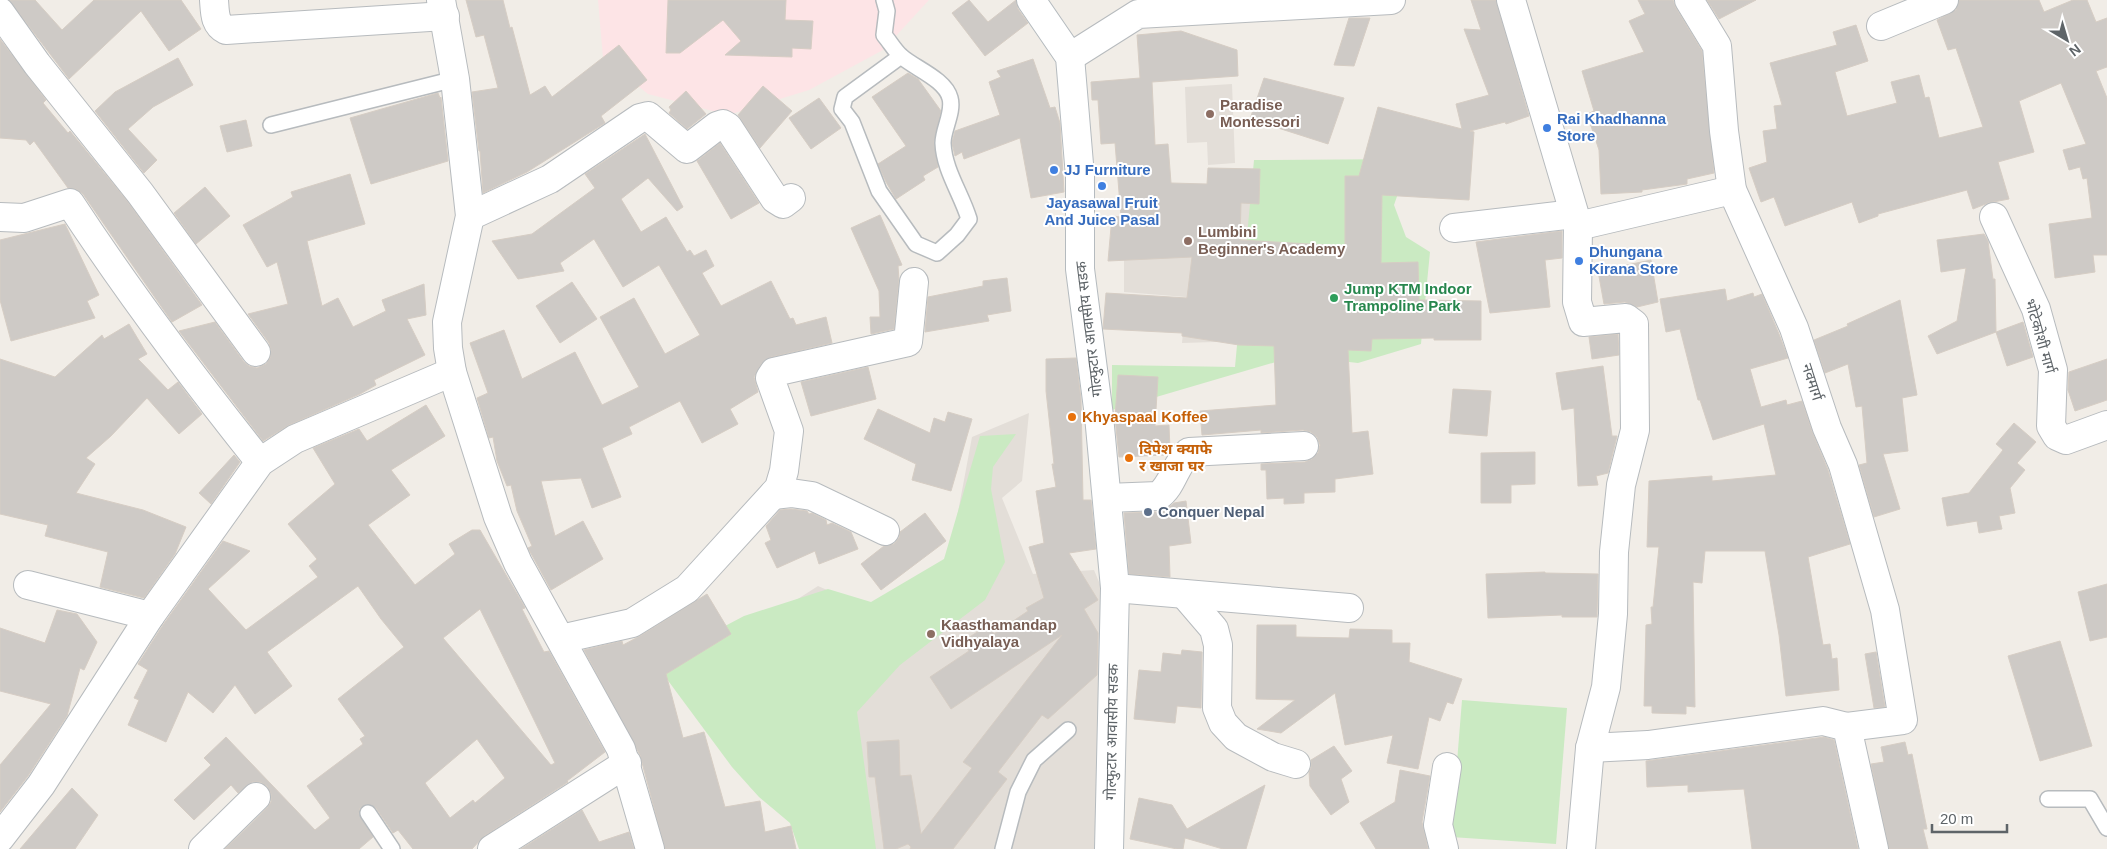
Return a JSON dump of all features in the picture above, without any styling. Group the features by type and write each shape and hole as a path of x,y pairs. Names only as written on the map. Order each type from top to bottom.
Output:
{"street":[{"path":"214,0 216,19 220,27 226,30 443,8 455,79 470,216 447,322 448,348 452,372 498,517 518,562 621,749 627,763 650,849"},
{"name":"गोल्फुटार आवासीय सडक","path":"1031,0 1070,57 1080,176 1080,269 1099,416 1115,588 1109,849"},
{"path":"1070,57 1138,14 1270,5 1391,0"},
{"name":"नवमार्ग","path":"1689,0 1717,46 1724,131 1732,190 1794,328 1827,428 1843,465 1885,610 1903,720 1847,727"},
{"path":"1881,26 1944,0"},
{"path":"1514,8 1576,220 1577,302 1583,322 1626,318 1634,324 1636,350 1635,430 1621,485 1614,552 1613,614 1606,687 1590,748 1581,849"},
{"path":"0,12 37,64 140,193 256,352"},
{"path":"470,216 550,179 640,118 648,116 687,149 717,126 723,124 728,127 775,199 783,204 791,198"},
{"path":"1454,228 1576,220 1732,190"},
{"path":"0,217 24,218 70,203 116,274 260,462"},
{"name":"भोटेकोशी मार्ग","path":"1994,217 2036,309 2053,370 2050,426 2057,436 2066,440 2107,425"},
{"path":"561,640 632,623 687,589 779,488 784,471 789,431 770,378 774,372 908,342 914,282"},
{"path":"0,838 42,785 150,616 260,462 295,440 452,372"},
{"path":"1107,498 1158,496 1165,491 1182,458 1189,452 1304,446"},
{"path":"773,495 791,493 812,496 885,531"},
{"path":"28,585 150,616"},
{"path":"1115,588 1349,608"},
{"path":"1184,594 1214,629 1218,645 1217,708 1223,723 1236,737 1273,756 1296,764"},
{"path":"1590,748 1648,745 1823,721 1847,727 1874,849"},
{"path":"492,849 627,763"},
{"path":"1444,849 1438,826 1447,767"},
{"path":"203,849 256,797"}],"lane":[{"path":"884,0 887,11 884,35 901,56 926,72 945,89 950,98 943,142 950,175 963,198 969,218 957,235 937,252 916,244 879,191 852,122 842,109 845,97 901,56"},
{"path":"271,125 455,79"},
{"path":"1003,849 1018,792 1034,760 1068,730"},
{"path":"2048,799 2090,800 2103,807 2107,828"},
{"path":"368,813 392,849"}],"shaded area":[{"path":"598,0 929,0 883,50 809,90 728,115 648,94 603,58"},
{"name":"Paradise Montessori","path":"1232,84 1235,163 1208,165 1207,142 1187,143 1185,87"},
{"name":"Lumbini Beginner's Academy","path":"1255,190 1247,341 1182,343 1186,297 1124,292 1124,191"},
{"name":"Kaasthamandap Vidhyalaya","path":"1029,413 1022,481 1002,498 1033,574 1094,570 1119,630 1100,728 1094,849 809,849 800,831 750,787 721,739 737,638 818,586 870,609 948,566 972,437"}],"green space":[{"name":"Jump KTM Indoor Trampoline Park","path":"1410,159 1394,205 1406,237 1430,252 1421,344 1358,363 1296,356 1112,410 1112,365 1235,367 1254,160"},
{"path":"1016,434 993,467 991,489 1005,562 985,600 900,665 857,712 876,849 799,849 790,823 759,797 732,767 655,663 744,616 828,589 871,602 944,559 980,436"},
{"path":"1462,700 1567,708 1556,844 1451,837"}],"building":[{"path":"9,0 35,0 62,30 94,0 181,0 201,29 169,51 141,11 69,79"},
{"path":"466,0 503,0 530,95 545,86 552,97 619,45 647,80 601,116 605,123 527,172 483,193 480,151 472,92 498,88 484,35 476,37"},
{"path":"668,0 786,0 785,20 813,21 811,49 792,48 792,57 725,55 741,41 723,20 680,53 666,53"},
{"path":"969,0 988,22 1016,0 1018,9 1028,23 985,56 952,13"},
{"path":"1471,0 1496,0 1529,116 1506,124 1505,122 1470,131 1474,132 1469,200 1382,195 1381,263 1418,262 1419,300 1481,301 1481,340 1434,340 1434,338 1372,339 1371,351 1348,350 1352,433 1368,431 1373,474 1335,479 1335,492 1304,493 1304,503 1284,504 1284,498 1267,499 1266,470 1261,470 1261,464 1305,462 1312,459 1318,453 1320,445 1317,437 1311,432 1303,430 1261,433 1261,430 1202,435 1200,411 1276,405 1274,346 1239,345 1182,336 1182,333 1103,329 1106,293 1187,298 1192,257 1108,261 1112,216 1121,217 1115,143 1101,144 1098,100 1092,100 1091,82 1140,78 1137,35 1181,31 1237,50 1238,76 1152,82 1155,145 1168,144 1171,183 1207,184 1208,168 1260,169 1259,204 1241,203 1240,240 1345,246 1345,176 1359,176 1378,107 1462,129 1456,104 1489,95 1464,29 1481,30"},
{"path":"1638,0 1673,0 1702,51 1714,173 1687,179 1687,184 1642,190 1642,192 1601,194 1599,150 1587,114 1594,111 1582,71 1644,52 1629,21 1645,14"},
{"path":"1707,0 1756,0 1719,19"},
{"path":"1959,0 2039,0 2044,12 2073,0 2087,0 2096,22 2107,18 2107,67 2096,71 2107,98 2107,255 2093,255 2095,272 2055,278 2049,224 2092,218 2087,178 2083,179 2080,167 2069,170 2063,150 2086,144 2061,83 2019,101 2034,152 1998,162 2009,199 1988,203 1973,209 1967,190 1878,214 1878,216 1859,223 1852,202 1785,226 1774,197 1761,202 1749,168 1767,162 1763,131 1777,129 1774,106 1782,105 1770,63 1837,45 1833,32 1856,25 1868,61 1835,72 1847,116 1897,103 1891,82 1919,75 1925,98 1929,97 1939,138 1983,127 1956,48 1948,50 1937,20 1956,10"},
{"path":"1349,18 1370,18 1354,66 1334,65"},
{"path":"0,39 46,100 43,103 68,133 70,131 128,202 202,305 172,322 83,194 76,189 68,188 34,141 30,145 26,140 0,138"},
{"path":"178,58 193,85 153,107 128,129 157,160 144,173 95,111 115,92"},
{"path":"1033,59 1050,108 1055,107 1060,123 1064,192 1031,198 1020,138 964,159 962,152 955,156 952,143 955,131 1000,115 989,82 1001,77 997,71"},
{"path":"908,73 918,79 941,111 934,142 938,167 923,176 925,180 896,199 878,164 906,146 872,97"},
{"path":"1264,78 1344,98 1328,144 1250,119"},
{"path":"763,86 792,111 760,148 738,115"},
{"path":"686,91 706,114 687,129 669,113 671,110 669,107"},
{"path":"438,93 441,97 448,161 371,184 350,118"},
{"path":"819,98 841,128 811,149 789,118"},
{"path":"246,120 252,146 227,152 220,126"},
{"path":"645,134 683,207 677,211 648,178 621,199 641,232 666,217 687,252 690,250 694,256 706,250 714,266 702,273 721,306 771,281 790,319 793,318 796,325 826,317 832,343 771,357 762,363 754,377 758,392 730,409 738,424 702,443 680,401 629,427 632,434 602,448 621,497 592,508 581,478 541,481 555,536 583,521 603,559 551,590 528,548 532,546 517,511 511,485 507,486 497,461 493,437 489,438 477,398 488,393 470,343 504,330 522,379 575,352 602,405 639,387 600,317 634,298 665,354 700,335 659,265 623,287 594,239 560,263 564,271 518,279 492,241 532,234 595,188 585,174"},
{"path":"720,143 759,203 731,219 697,161"},
{"path":"350,174 365,224 307,241 322,306 338,298 353,327 386,311 382,300 424,284 426,315 407,319 425,355 374,380 376,385 360,394 289,425 263,441 179,331 215,322 244,362 249,366 257,368 266,364 270,358 271,350 269,343 248,314 288,304 277,262 267,267 243,225 293,197 291,192"},
{"path":"205,187 230,216 196,244 174,213"},
{"path":"880,215 902,265 898,266 899,280 894,329 871,334 870,317 880,317 879,291 851,228"},
{"path":"65,224 99,295 87,301 95,318 11,341 0,300 0,240"},
{"path":"1562,231 1562,258 1545,260 1550,307 1490,313 1476,242"},
{"path":"1984,234 1988,241 1993,279 1995,279 1996,332 1937,354 1928,336 1957,321 1966,268 1941,272 1937,240"},
{"path":"1651,260 1658,302 1637,307 1625,302 1604,304 1598,271"},
{"path":"1007,278 1011,311 987,315 989,321 925,332 928,297 983,286 983,281"},
{"path":"572,282 597,319 560,343 536,306"},
{"path":"1725,289 1727,301 1753,293 1754,297 1762,294 1788,358 1750,369 1761,407 1786,400 1787,405 1802,401 1828,470 1850,544 1808,557 1823,645 1830,644 1832,659 1837,658 1839,690 1786,696 1779,635 1765,551 1705,551 1702,583 1693,582 1695,707 1686,706 1686,714 1652,713 1652,706 1644,706 1646,625 1652,624 1651,607 1653,607 1659,547 1647,547 1649,481 1712,476 1712,481 1776,475 1764,424 1713,440 1700,400 1698,400 1680,329 1666,332 1660,299"},
{"path":"1900,300 1917,395 1902,398 1908,451 1883,454 1900,509 1874,517 1859,465 1867,463 1862,406 1856,407 1848,364 1825,373 1814,340 1848,326 1847,324"},
{"path":"2023,322 2033,357 2007,366 1996,332"},
{"path":"129,324 147,354 138,359 168,390 178,382 202,414 179,434 147,398 111,436 86,458 95,464 76,493 143,510 186,527 175,554 144,598 100,587 108,552 45,536 48,525 0,514 0,359 55,377 102,335 104,339"},
{"path":"1618,334 1619,355 1592,359 1589,337"},
{"path":"1076,358 1081,399 1083,500 1091,500 1096,549 1069,553 1098,600 1084,609 1098,633 1097,675 1048,719 1042,715 998,772 1007,779 953,849 910,849 911,847 908,844 896,849 884,849 875,777 869,777 867,742 899,740 900,776 911,775 921,834 972,768 963,762 1062,635 951,709 930,677 969,651 962,642 988,625 994,634 1028,611 1026,608 1044,598 1029,547 1044,543 1036,491 1056,487 1052,464 1054,464 1046,391 1046,359"},
{"path":"2107,359 2107,400 2075,411 2068,390 2069,372"},
{"path":"1603,366 1612,436 1617,436 1608,473 1596,476 1598,485 1578,486 1574,408 1562,410 1556,373"},
{"path":"868,367 876,399 811,416 801,382"},
{"path":"1118,375 1158,377 1155,426 1169,425 1170,450 1166,455 1119,457 1115,418"},
{"path":"1453,389 1491,391 1487,436 1449,433"},
{"path":"426,405 445,436 391,470 410,495 368,525 415,585 455,554 449,544 472,530 480,530 523,604 525,608 522,609 544,652 549,651 605,752 568,782 484,836 472,849 413,849 398,830 393,833 376,808 368,804 360,808 359,814 373,837 359,849 225,849 267,808 271,802 271,794 267,786 260,782 252,782 238,793 231,785 194,820 174,800 211,765 204,758 226,737 315,830 330,818 307,786 363,744 360,739 365,736 338,699 404,647 381,619 358,586 267,652 292,686 255,714 235,685 213,713 188,692 166,742 128,725 139,700 134,698 148,670 138,664 163,625 223,541 250,551 208,589 246,630 318,577 309,566 317,559 288,524 335,484 313,448 359,429 367,441","holes":["480,609 555,763 551,765 443,638","477,739 505,778 475,803 473,800 450,818 425,783"]},
{"path":"878,409 930,433 934,418 945,422 948,412 972,419 951,491 912,480 916,464 864,439"},
{"path":"2014,423 2036,442 2017,463 2025,470 2010,488 2015,513 1999,516 2002,529 1979,533 1977,521 1947,526 1942,498 1969,493 2003,450 1996,444"},
{"path":"1535,452 1535,484 1511,485 1511,503 1481,503 1481,453"},
{"path":"234,455 240,462 211,504 199,493"},
{"path":"1186,501 1191,543 1169,546 1170,577 1129,574 1124,513 1159,512 1174,503"},
{"path":"780,510 807,511 809,514 812,513 826,520 827,525 832,523 851,532 858,549 819,564 815,551 777,568 765,543 771,540 766,526"},
{"path":"925,513 946,541 881,590 861,564 884,546 894,544 899,538 900,532"},
{"path":"1545,572 1598,574 1597,617 1562,617 1562,615 1488,618 1486,574"},
{"path":"2107,584 2107,637 2090,641 2078,592"},
{"path":"707,594 731,634 666,674 683,738 704,732 725,807 760,801 765,832 791,826 796,849 665,849 640,755 584,650 622,641 623,645"},
{"path":"57,610 77,614 97,642 84,670 80,668 67,716 28,776 0,812 0,765 51,704 0,691 0,628 45,643"},
{"path":"1257,625 1296,625 1296,637 1349,638 1350,629 1392,630 1392,643 1410,643 1409,662 1462,679 1453,704 1447,702 1440,721 1429,717 1418,769 1387,763 1393,735 1345,745 1335,693 1281,733 1257,729 1295,700 1256,699"},
{"path":"2060,641 2092,746 2040,761 2008,656"},
{"path":"1182,650 1202,652 1201,708 1177,706 1175,723 1134,719 1139,670 1161,672 1163,653 1181,655"},
{"path":"1876,652 1885,707 1874,708 1865,654"},
{"path":"1824,737 1834,740 1858,849 1752,849 1744,789 1688,792 1688,785 1647,787 1646,761"},
{"path":"1905,742 1908,755 1912,754 1927,829 1923,829 1928,849 1889,849 1871,764 1884,762 1881,747"},
{"path":"1334,746 1352,771 1341,779 1349,802 1331,815 1310,786 1309,772 1311,760"},
{"path":"1400,770 1430,776 1422,822 1428,849 1376,849 1360,823 1395,802"},
{"path":"1265,785 1246,849 1223,849 1185,838 1183,849 1177,849 1130,839 1139,798 1172,805 1187,829"},
{"path":"72,788 98,815 75,849 20,849"},
{"path":"582,810 599,842 629,832 634,849 521,849"}],"place":[{"name":"Paradise Montessori","path":"1210,114"},
{"name":"Rai Khadhanna Store","path":"1547,128"},
{"name":"JJ Furniture","path":"1054,170"},
{"name":"Jayasawal Fruit And Juice Pasal","path":"1102,186"},
{"name":"Lumbini Beginner's Academy","path":"1188,241"},
{"name":"Dhungana Kirana Store","path":"1579,261"},
{"name":"Jump KTM Indoor Trampoline Park","path":"1334,298"},
{"name":"Khyaspaal Koffee","path":"1072,417"},
{"name":"दिपेश क्याफे र खाजा घर","path":"1129,458"},
{"name":"Conquer Nepal","path":"1148,512"},
{"name":"Kaasthamandap Vidhyalaya","path":"931,634"}]}
